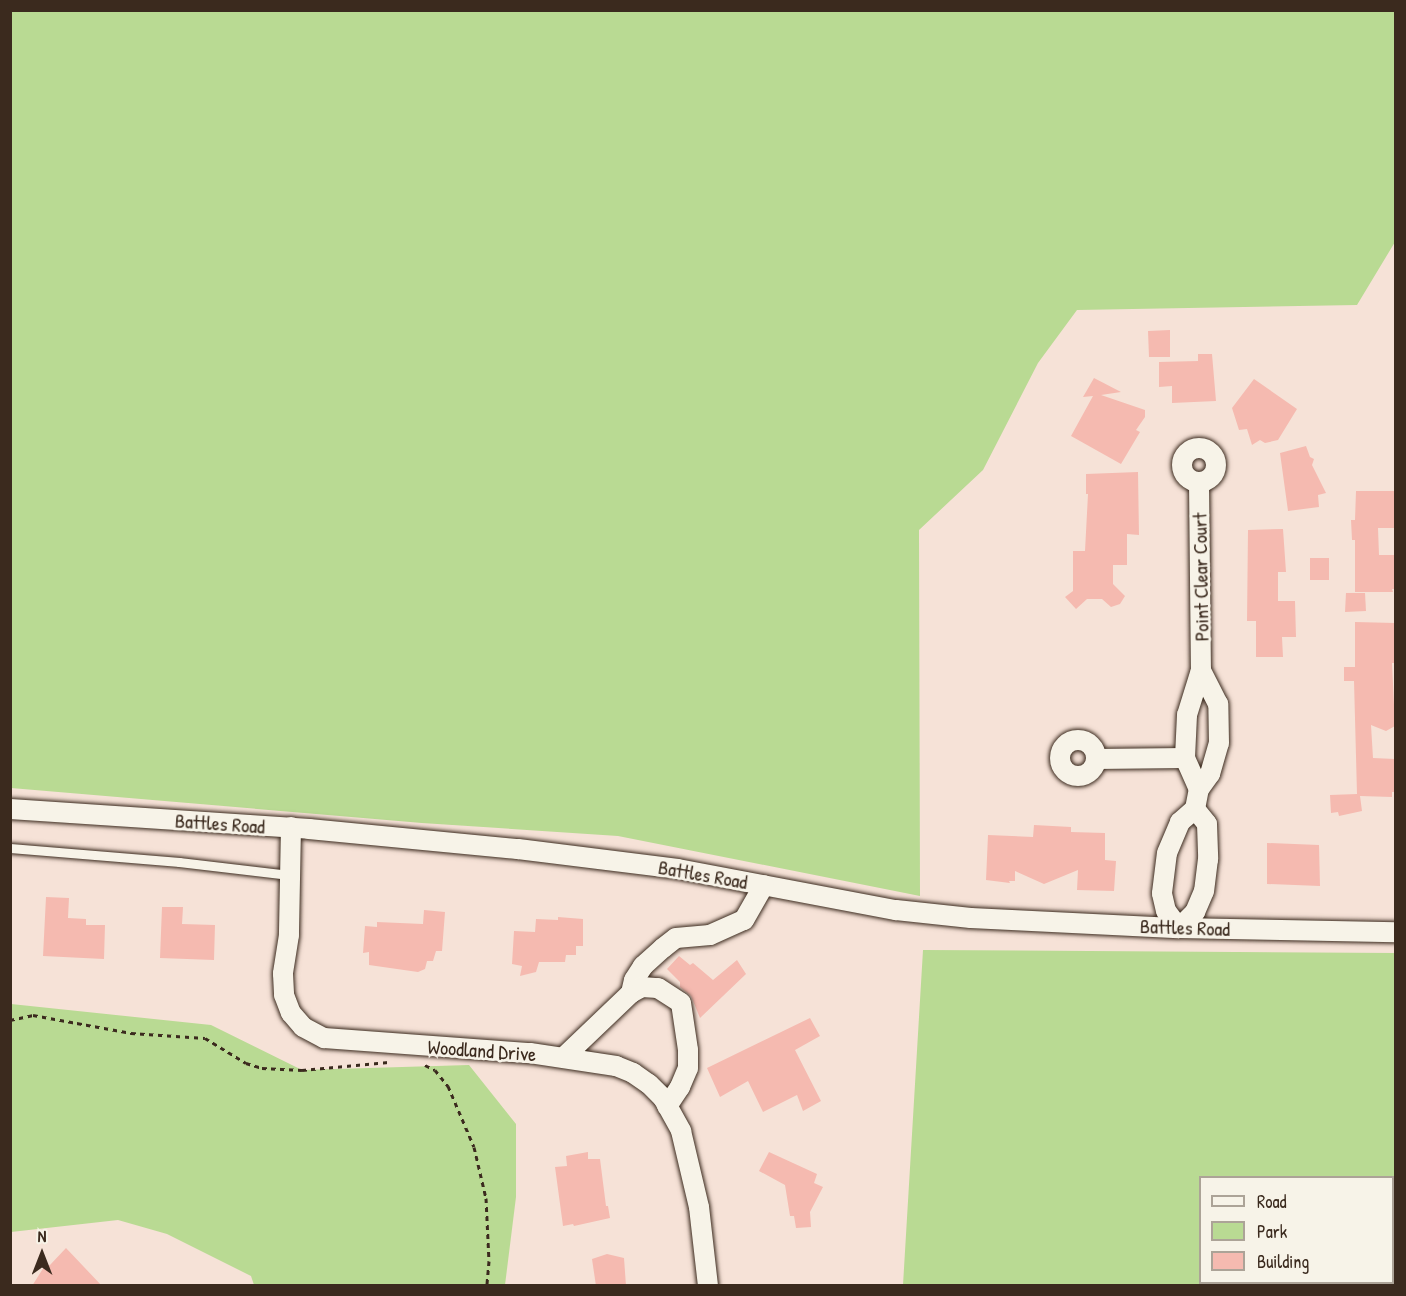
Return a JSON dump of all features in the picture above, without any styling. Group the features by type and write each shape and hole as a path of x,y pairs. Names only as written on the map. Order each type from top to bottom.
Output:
{"street":[{"name":"Point Clear Court","path":"1199,483 1201,670 1188,715 1185,758 1199,789"},
{"name":"Point Clear Court","path":"1179,928 1166,911 1162,893 1167,853 1180,822 1195,809 1199,789 1210,774 1216,758 1220,725 1218,704 1201,670"},
{"path":"1096,759 1185,758"},
{"name":"Battles Road","path":"10,809 291,827 624,861 896,910 971,918 1179,928 1395,932"},
{"path":"1179,928 1195,912 1204,891 1207,869 1209,841 1207,824 1195,809"},
{"name":"Woodland Drive","path":"291,827 289,935 283,974 284,995 291,1013 303,1027 324,1038 564,1057 616,1066 633,1073 649,1084 667,1106 681,1131 699,1207 708,1286"},
{"path":"631,993 634,980 643,966 663,948 676,938 710,935 744,920 764,885"},
{"path":"564,1057 631,993 642,987 658,988 681,1003 688,1068 680,1088 667,1106"}],"lane":[{"path":"10,848 168,861 289,875"}],"path":[{"path":"10,1020 33,1015 131,1033 205,1038 246,1064 261,1068 302,1070 395,1061"},
{"path":"423,1063 435,1070 448,1086 474,1147 486,1198 489,1261 486,1286"}],"green space":[{"path":"10,11 1395,11 1395,242 1357,305 1077,310 1038,363 983,470 919,530 920,896 618,836 422,823 11,788"},
{"path":"923,950 1395,953 1395,1285 903,1285"},
{"path":"11,1004 211,1025 302,1070 469,1065 516,1124 516,1197 505,1285 254,1285 251,1276 167,1234 118,1220 11,1232"}],"building":[{"path":"1170,330 1170,357 1149,357 1148,331"},
{"path":"1198,354 1212,354 1216,401 1172,403 1172,386 1159,387 1159,362 1198,361"},
{"path":"1094,378 1121,392 1101,395 1145,410 1145,417 1136,430 1140,432 1121,464 1071,436 1093,396 1083,397"},
{"path":"1254,379 1297,409 1278,440 1265,443 1260,440 1252,445 1247,429 1239,430 1232,408"},
{"path":"1306,446 1310,457 1314,459 1312,465 1326,493 1318,495 1319,507 1288,511 1280,453"},
{"path":"1138,472 1139,535 1127,534 1127,565 1113,565 1113,584 1125,596 1120,604 1111,607 1102,599 1087,599 1076,609 1065,597 1073,591 1073,551 1085,551 1088,494 1086,494 1086,474"},
{"path":"1356,491 1395,491 1395,528 1378,528 1379,555 1395,555 1395,589 1392,589 1393,592 1355,592 1355,540 1352,540 1351,520 1355,520"},
{"path":"1283,529 1286,572 1278,572 1278,601 1295,601 1296,637 1282,637 1283,657 1256,657 1256,621 1247,621 1248,530"},
{"path":"1310,558 1329,558 1329,580 1310,580"},
{"path":"1346,593 1365,593 1366,611 1345,612"},
{"path":"1355,622 1395,623 1395,663 1392,663 1395,726 1386,731 1371,725 1373,758 1395,759 1395,792 1392,792 1392,797 1360,796 1362,811 1339,816 1338,812 1331,813 1330,795 1357,794 1354,681 1344,681 1344,667 1355,667"},
{"path":"1034,825 1071,827 1071,832 1105,833 1105,860 1116,861 1114,891 1077,890 1078,870 1044,884 1015,871 1015,881 1009,881 1010,883 986,880 988,835 1033,837"},
{"path":"1267,843 1319,845 1320,886 1267,884"},
{"path":"46,897 69,898 68,918 86,919 86,925 105,925 104,959 43,956"},
{"path":"162,907 183,907 182,924 215,925 214,960 160,958"},
{"path":"424,910 445,912 442,951 436,951 433,961 427,961 425,969 418,972 369,965 369,952 363,953 365,926 377,927 377,922 423,924"},
{"path":"558,917 583,919 583,946 576,946 576,955 566,955 565,962 539,962 536,972 520,976 522,966 512,964 514,931 535,932 536,919 558,920"},
{"path":"679,956 690,965 693,963 713,980 737,960 746,974 700,1018 691,996 680,987 680,982 667,969"},
{"path":"810,1018 820,1036 795,1050 821,1101 803,1111 797,1095 763,1112 748,1081 720,1097 707,1068"},
{"path":"588,1152 588,1159 600,1159 606,1206 608,1206 610,1218 574,1226 573,1224 563,1226 555,1167 567,1166 566,1156"},
{"path":"769,1152 817,1174 814,1183 823,1187 810,1212 811,1227 796,1228 794,1216 790,1216 785,1185 759,1171"},
{"path":"66,1248 102,1286 32,1286 44,1267 50,1265"},
{"path":"607,1254 624,1258 626,1286 596,1286 592,1259"}]}
